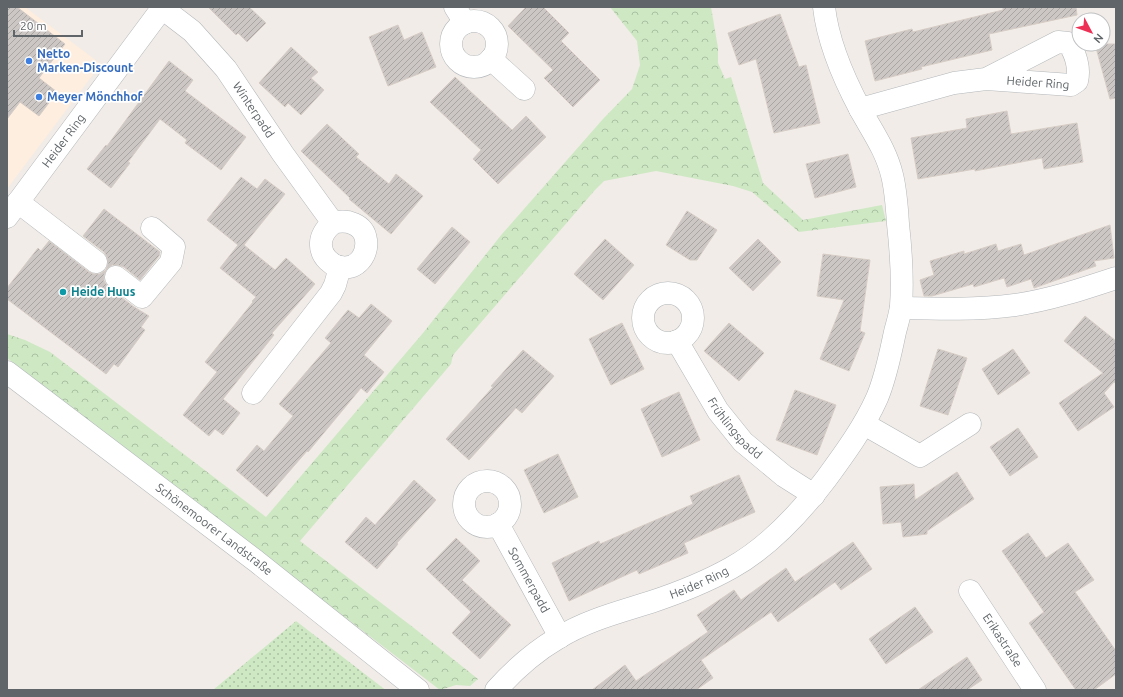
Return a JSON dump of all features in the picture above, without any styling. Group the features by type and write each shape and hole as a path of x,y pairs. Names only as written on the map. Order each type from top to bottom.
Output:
{"street":[{"name":"Heider Ring","path":"496,690 532,655 560,637 584,625 618,612 653,602 699,584 732,568 761,547 790,522 814,495 864,424 877,398 887,370 901,308 900,246 895,195 892,174 881,144 860,109 832,45 824,7"},
{"name":"Heider Ring","path":"13,210 163,8"},
{"name":"Winterpadd","path":"163,8 192,31 226,69 283,154 333,223"},
{"path":"460,15 473,21 488,25 493,30 496,37 496,53 486,64 478,67 464,65 454,54 451,47 452,40 454,33 459,27 460,15"},
{"path":"491,59 524,89"},
{"path":"860,109 954,83 986,79"},
{"path":"13,210 96,262"},
{"path":"341,221 349,222 362,230 366,237 367,245 361,260 347,267 340,267 327,260 321,248 321,240 323,233 333,223 341,221"},
{"path":"116,277 142,297 171,262 174,247 152,228"},
{"path":"252,393 330,293 335,285 340,267"},
{"path":"901,308 960,308 1015,305 1080,290 1116,278"},
{"name":"Frühlingspadd","path":"677,341 718,411 744,442 784,476 814,495"},
{"name":"Schönemoorer Landstraße","path":"7,372 256,561 418,690"},
{"path":"864,424 920,456 970,424"},
{"name":"Sommerpadd","path":"498,524 560,637"},
{"name":"Erikastraße","path":"970,591 1035,690"}],"shaded area":[{"path":"7,7 25,7 101,64 7,189"}],"green space":[{"path":"610,7 711,7 718,48 718,63 725,79 731,77 763,183 803,220 882,205 886,221 799,232 752,192 733,186 656,171 604,181 595,190 453,355 451,364 300,541 478,679 470,686 456,685 440,690 7,358 7,334 25,340 50,352 266,517 423,333 502,234 603,119 632,89 640,65 637,41"},
{"path":"296,621 383,688 386,690 213,690"}],"building":[{"name":"Netto Marken-Discount","path":"7,7 17,7 65,44 39,78 57,92 39,116 20,102 7,119"},
{"path":"208,7 249,7 266,23 247,42 238,33 236,35"},
{"path":"526,7 543,7 569,33 561,41 600,80 573,107 544,78 553,70 508,26"},
{"path":"1003,7 1076,7 1077,12 1071,12 1071,16 989,34 992,50 921,67 922,69 875,81 865,41 912,29 913,32 1003,10"},
{"path":"780,14 799,67 806,65 820,123 774,133 756,59 739,65 728,33"},
{"path":"398,25 404,40 422,32 436,67 388,86 369,37"},
{"path":"1111,44 1116,44 1116,98 1110,99 1097,52 1111,52"},
{"path":"291,47 318,72 311,78 324,90 301,115 288,103 285,107 259,83"},
{"path":"169,61 193,80 185,91 246,137 221,170 185,143 187,140 160,119 111,188 87,169 106,145 107,146"},
{"path":"455,77 512,130 526,116 546,137 498,184 473,159 481,150 430,102"},
{"path":"1007,111 1011,134 1077,123 1083,162 1044,169 1042,158 975,171 975,169 918,179 911,138 967,128 966,119"},
{"path":"327,124 359,154 356,157 389,184 396,174 423,196 391,234 349,199 350,198 301,151"},
{"path":"848,154 856,187 815,198 806,164"},
{"path":"241,177 257,189 265,179 285,194 244,245 275,270 286,258 315,284 272,333 274,335 223,399 240,413 223,435 215,429 209,436 183,415 217,372 205,362 256,297 220,268 238,245 207,220"},
{"path":"104,209 160,252 159,256 140,280 124,267 118,265 112,265 106,270 108,264 107,257 104,252 83,236"},
{"path":"687,211 717,230 697,260 690,260 666,245"},
{"path":"1110,225 1114,258 1094,261 1096,266 1034,288 1031,279 1007,287 1004,278 974,287 973,284 932,296 924,296 920,280 934,275 930,261 964,251 964,254 996,244 998,251 1021,244 1024,255"},
{"path":"452,227 470,242 435,284 417,269"},
{"path":"605,239 634,265 603,300 574,274"},
{"path":"758,239 781,262 753,291 729,268"},
{"name":"Heide Huus","path":"49,241 89,272 100,274 106,270 104,281 108,287 134,307 149,316 141,327 145,330 118,367 114,364 106,374 7,299 7,288 38,248 41,251"},
{"path":"823,254 870,260 860,331 865,333 849,371 820,359 844,300 817,296"},
{"path":"371,304 392,321 364,355 384,372 367,393 361,388 308,452 307,451 267,497 236,470 257,445 264,451 293,416 279,404 331,343 325,338 348,310 359,318"},
{"path":"1085,316 1116,341 1116,383 1114,382 1104,393 1114,407 1078,431 1059,403 1103,373 1064,341"},
{"path":"622,323 644,369 611,385 589,339"},
{"path":"729,323 764,353 739,381 704,351"},
{"path":"938,349 967,358 948,415 920,406"},
{"path":"1013,349 1030,373 998,395 982,369"},
{"path":"523,350 554,376 522,413 516,408 469,460 446,439 493,387 491,386"},
{"path":"795,390 836,405 817,455 776,440"},
{"path":"679,392 700,440 662,457 641,409"},
{"path":"1018,428 1038,457 1010,476 990,447"},
{"path":"558,454 578,497 544,513 524,470"},
{"path":"957,472 974,499 927,531 927,534 903,537 901,522 883,524 880,487 914,484 915,500"},
{"path":"739,475 755,512 684,543 688,553 639,574 637,570 569,601 552,563 599,541 600,544 693,504 690,496"},
{"path":"414,480 436,500 397,543 398,544 377,569 345,542 366,517 375,525"},
{"path":"1028,533 1046,558 1068,543 1094,580 1075,592 1116,651 1116,674 1094,690 1076,690 1029,623 1044,612 1002,551"},
{"path":"456,538 480,561 462,580 511,625 480,659 452,633 471,612 426,569"},
{"path":"853,542 872,569 841,590 835,582 778,622 771,612 701,660 713,678 696,690 592,690 625,665 636,681 708,632 697,615 734,590 741,600 786,568 795,582"},
{"path":"915,607 933,632 886,664 869,639"},
{"path":"967,657 982,680 967,690 918,690"}],"place":[{"name":"Netto Marken-Discount","path":"29,61"},
{"name":"Meyer Mönchhof","path":"39,97"},
{"name":"Heide Huus","path":"63,292"}]}
